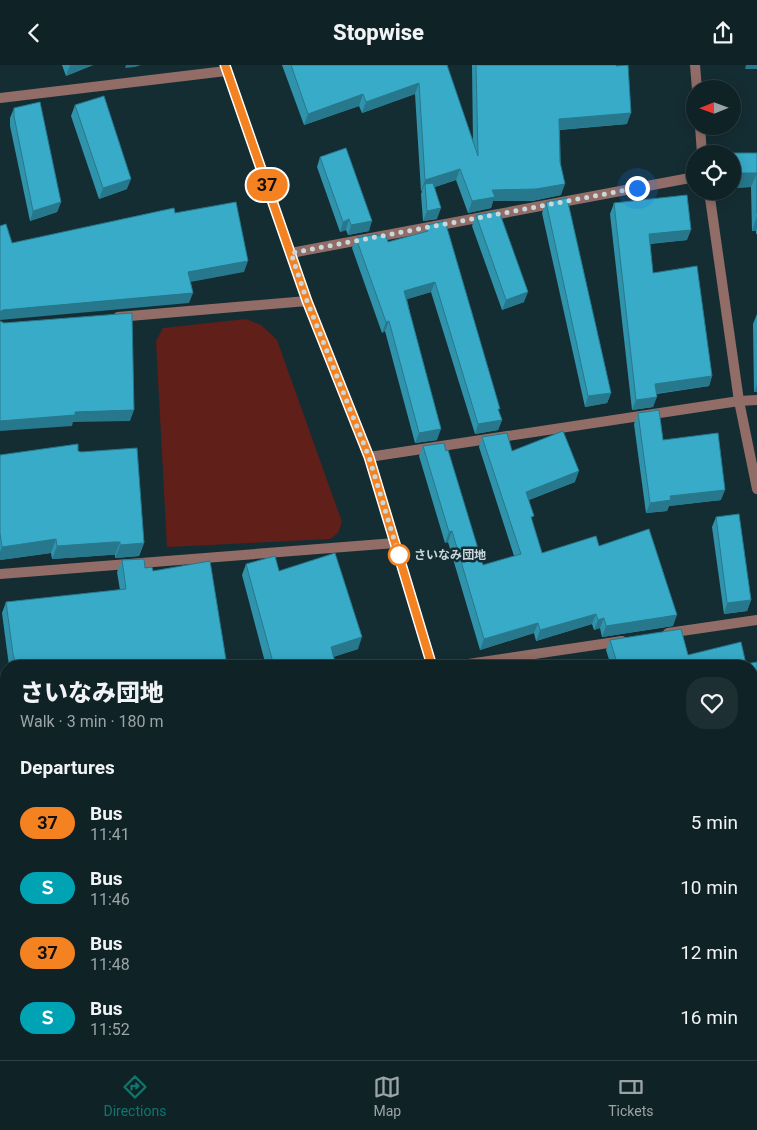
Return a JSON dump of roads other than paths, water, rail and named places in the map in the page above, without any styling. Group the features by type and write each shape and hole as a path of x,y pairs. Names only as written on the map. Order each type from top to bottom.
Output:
{"street":[{"path":"695,65 696,80"},
{"path":"0,98 226,68 307,301 369,457 430,660"},
{"path":"291,253 686,179"},
{"path":"711,200 739,401 757,489"},
{"path":"109,317 307,301"},
{"path":"369,457 739,401 757,400"},
{"path":"0,574 395,543"},
{"path":"659,635 757,620"},
{"path":"493,660 630,639"}],"place":[{"name":"さいなみ団地","path":"399,555"}]}
